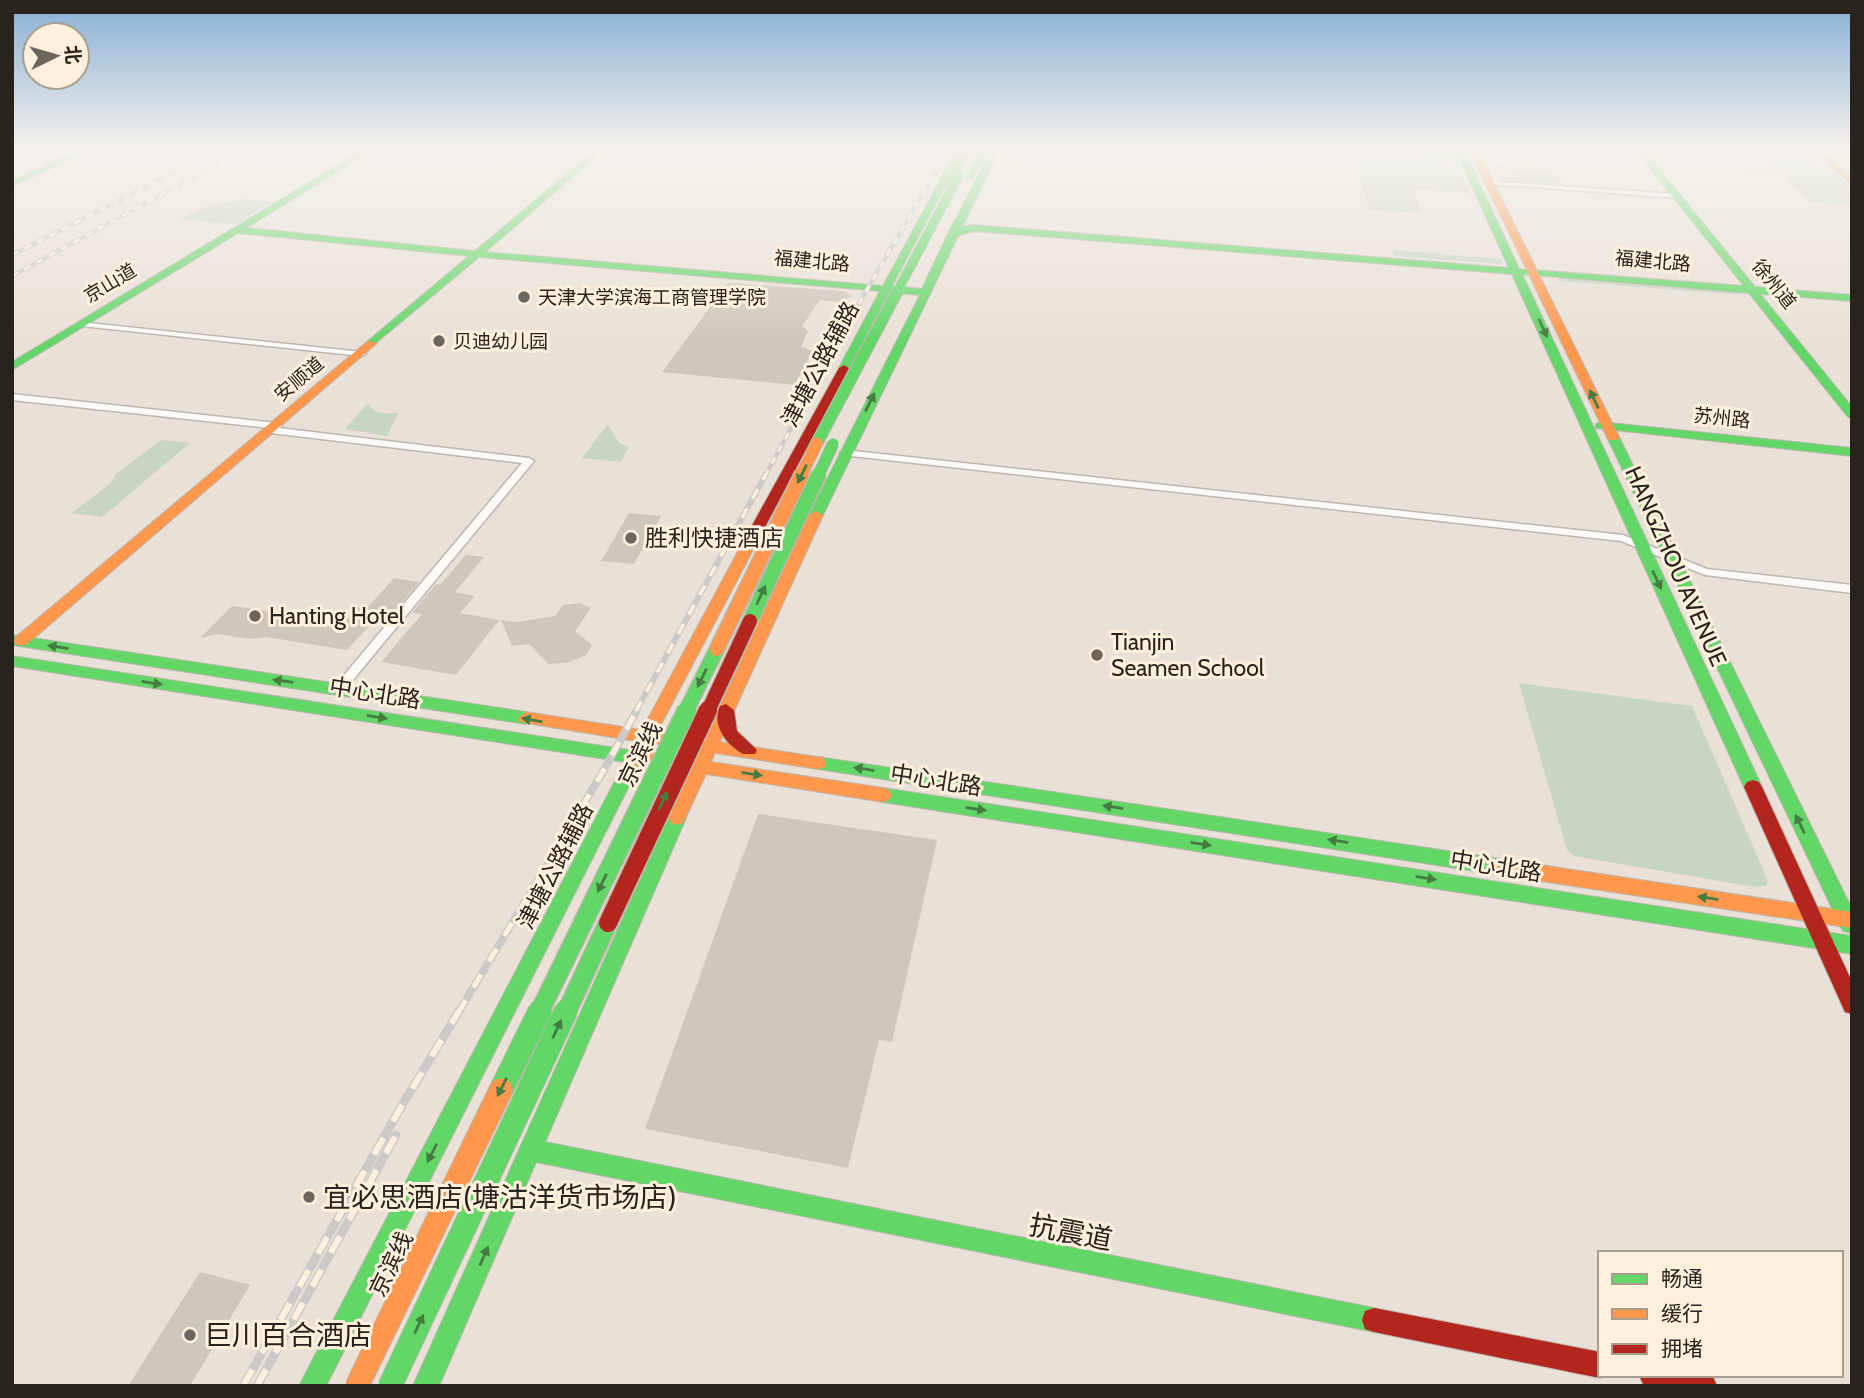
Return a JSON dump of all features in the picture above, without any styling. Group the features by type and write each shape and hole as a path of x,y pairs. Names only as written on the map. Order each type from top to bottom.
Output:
{"main road":[{"name":"京山道","path":"12,367 266,212"},
{"name":"安顺道","path":"16,640 274,428 525,212"},
{"name":"津塘公路辅路","path":"312,1386 641,748 928,212"},
{"name":"京滨线","path":"357,1386 821,435 949,212"},
{"name":"京滨线","path":"390,1386 830,450 951,212"},
{"name":"HANGZHOU AVENUE","path":"1497,212 1607,427 1830,886 1849,933"},
{"name":"HANGZHOU AVENUE","path":"1501,212 1641,545 1795,879 1818,917 1823,941 1852,1005"},
{"name":"徐州道","path":"1689,212 1852,415"},
{"name":"福建北路","path":"962,215 964,221 975,226 1852,295"},
{"path":"426,1386 726,708 845,453 962,215"},
{"name":"福建北路","path":"951,236 961,230 974,228 1524,269"},
{"name":"福建北路","path":"237,230 507,257 924,292"},
{"name":"苏州路","path":"1588,424 1852,452"},
{"name":"中心北路","path":"16,640 599,731 641,748 700,766 1823,941 1849,933"},
{"name":"中心北路","path":"12,661 587,748 641,748 684,742 1776,908 1818,917"},
{"path":"599,731 620,730 640,724 653,716 666,701"},
{"path":"684,742 713,722 726,708"},
{"path":"726,708 726,727 734,740 744,748 764,754"},
{"path":"1818,917 1849,933 1837,957 1842,984"},
{"name":"抗震道","path":"531,1150 1598,1365"},
{"path":"1661,1377 1704,1386"}],"street":[{"path":"82,324 362,354"},
{"path":"12,397 528,461 339,689"},
{"path":"845,453 1623,538 1705,572 1852,589"}],"green space":[{"path":"194,212 255,212 236,224 179,219"},
{"path":"1392,250 1501,259 1503,264 1394,256"},
{"path":"1558,277 1738,291 1742,295 1559,281"},
{"path":"368,403 377,412 398,413 387,436 345,429"},
{"path":"608,424 619,443 629,447 621,462 582,458"},
{"path":"161,440 190,443 102,517 72,513 112,482 116,474"},
{"path":"1519,683 1692,706 1768,881 1766,886 1755,887 1574,856 1567,850"}],"building":[{"path":"728,283 843,291 853,296 839,302 820,300 802,326 808,331 801,347 813,351 794,385 662,372"},
{"name":"胜利快捷酒店","path":"629,513 661,516 634,564 601,561"},
{"path":"466,555 484,557 455,592 475,596 460,613 499,620 456,675 381,662 422,614 412,613 436,584 440,585"},
{"name":"Hanting Hotel","path":"394,578 419,582 395,611 384,610 347,650 266,637 250,639 218,634 200,638 232,606 290,614 287,618 331,624 349,618 354,607 367,608"},
{"path":"579,603 591,608 575,631 592,645 586,655 567,663 548,664 529,644 512,646 501,620 517,622 555,616 563,605"},
{"path":"758,814 937,840 892,1042 879,1040 848,1168 645,1129"},
{"name":"巨川百合酒店","path":"200,1272 250,1285 190,1386 128,1386"}],"railway":[{"path":"12,255 96,212"},
{"path":"12,276 129,212"},
{"path":"765,476 912,212"},
{"path":"636,711 766,474"},
{"path":"458,1013 637,710"},
{"path":"243,1386 401,1107 459,1011"},
{"path":"257,1386 396,1135"}],"traffic: fast":[{"path":"12,367 266,212"},
{"path":"372,343 526,212"},
{"path":"844,368 927,212"},
{"path":"817,443 939,212"},
{"path":"816,515 965,212"},
{"path":"1488,212 1753,787"},
{"path":"1689,212 1852,415"},
{"path":"951,236 961,230 974,228 1852,298"},
{"path":"237,230 507,257 924,292"},
{"path":"1600,426 1852,452"},
{"path":"1613,437 1850,925"},
{"path":"750,621 833,444"},
{"path":"12,640 526,718"},
{"path":"501,1090 717,649"},
{"path":"12,661 642,758"},
{"path":"312,1386 633,762"},
{"path":"818,763 1501,867"},
{"path":"883,795 1852,945"},
{"path":"426,1386 677,818"},
{"path":"390,1386 608,923"},
{"path":"531,1150 1374,1320"}],"traffic: slow":[{"path":"1504,212 1613,437"},
{"path":"21,641 372,343"},
{"path":"717,649 817,443"},
{"path":"677,818 816,515"},
{"path":"633,762 756,531"},
{"path":"526,718 818,763"},
{"path":"642,758 883,795"},
{"path":"1501,867 1852,920"},
{"path":"357,1386 501,1090"}],"traffic: jam":[{"path":"756,531 844,368"},
{"path":"608,923 750,621"},
{"path":"726,710 726,723 730,734 749,750"},
{"path":"1753,787 1852,1005"},
{"path":"1374,1320 1598,1365"},
{"path":"1661,1377 1704,1386"}],"place":[{"name":"天津大学滨海工商管理学院","path":"524,297"},
{"name":"贝迪幼儿园","path":"439,341"},
{"name":"胜利快捷酒店","path":"631,538"},
{"name":"Hanting Hotel","path":"255,616"},
{"name":"Tianjin Seamen School","path":"1097,655"},
{"name":"宜必思酒店(塘沽洋货市场店)","path":"309,1197"},
{"name":"巨川百合酒店","path":"190,1335"}]}
